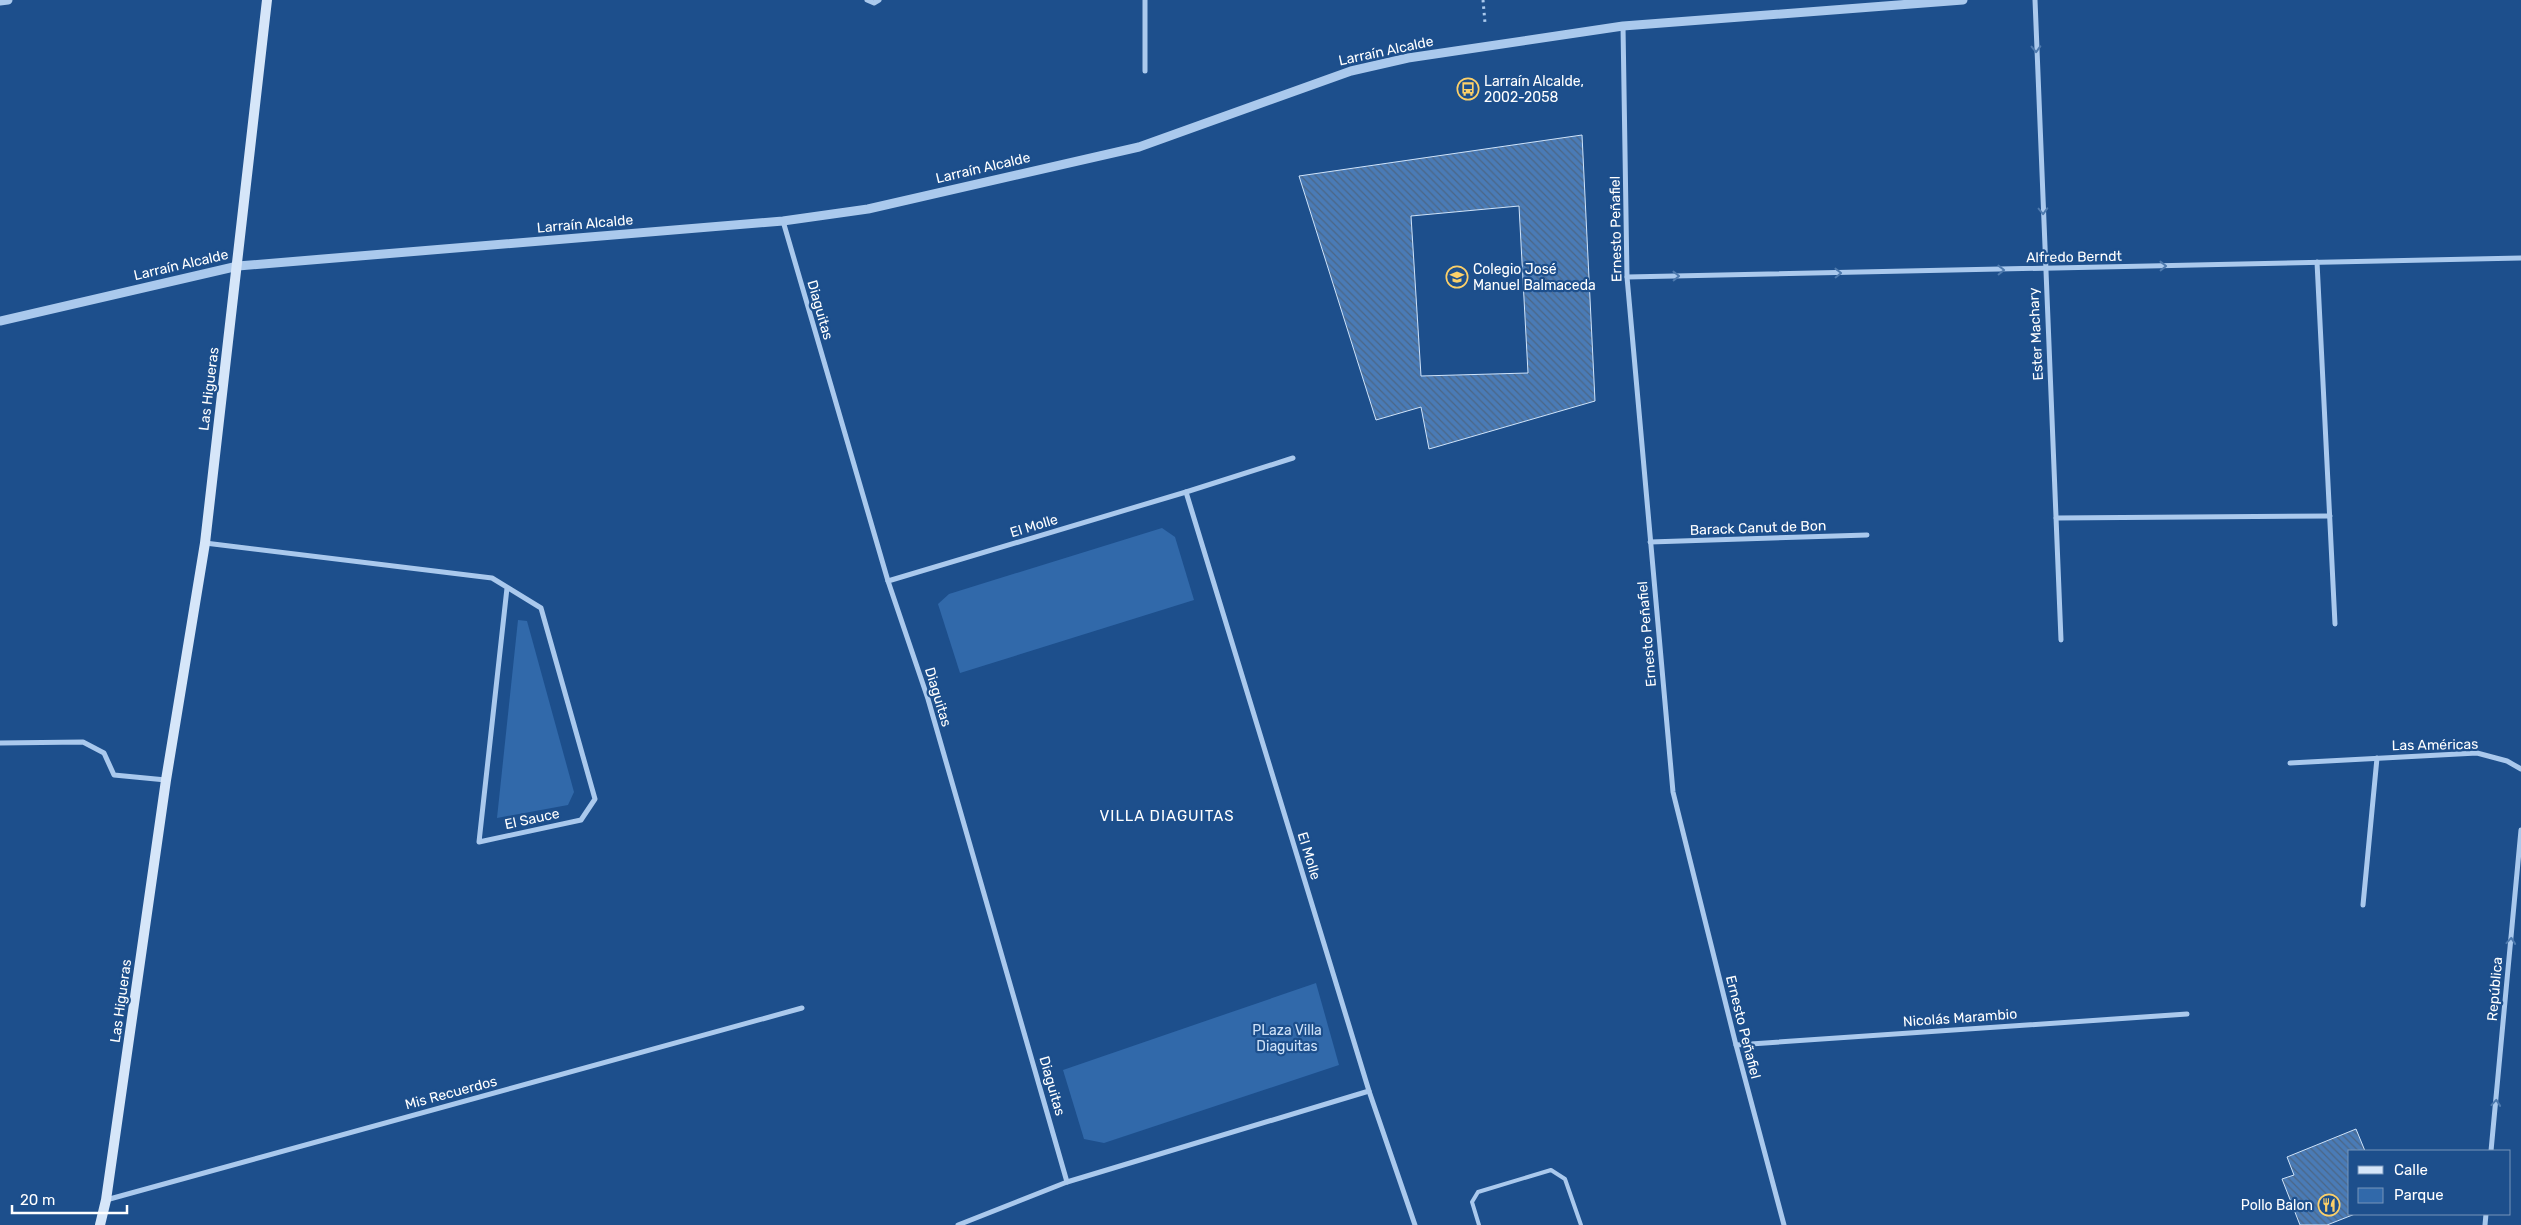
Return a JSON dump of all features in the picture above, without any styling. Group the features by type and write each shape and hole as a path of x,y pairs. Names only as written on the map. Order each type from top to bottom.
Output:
{"main road":[{"name":"Las Higueras","path":"100,1225 106,1200 166,780 205,543 267,0"}],"street":[{"path":"0,1 8,0"},
{"path":"868,0 874,3 879,0"},
{"path":"1145,0 1145,71"},
{"name":"Larraín Alcalde","path":"0,321 238,266 782,221 868,209 1139,146 1351,71 1408,58 1623,26 1963,0"},
{"name":"Ester Machary","path":"2035,0 2061,640"},
{"name":"Ernesto Peñafiel","path":"1623,26 1627,277 1673,792 1736,1045 1784,1225"},
{"name":"Diaguitas","path":"782,221 888,581 928,699 1067,1182"},
{"name":"Alfredo Berndt","path":"1627,277 2521,258"},
{"path":"2317,262 2335,624"},
{"name":"El Molle","path":"888,581 1293,458"},
{"name":"El Molle","path":"1186,492 1368,1092 1415,1225"},
{"path":"2056,518 2330,516"},
{"name":"Barack Canut de Bon","path":"1650,542 1867,535"},
{"name":"El Sauce","path":"205,543 492,578 540,608 595,799 581,820 479,842 507,588"},
{"path":"0,743 83,742 104,753 114,775 166,780"},
{"name":"Las Américas","path":"2290,763 2477,753 2507,761 2521,769"},
{"name":"Las Américas","path":"2363,905 2376,758"},
{"name":"República","path":"2492,1150 2521,830"},
{"name":"Mis Recuerdos","path":"106,1200 802,1008"},
{"name":"Nicolás Marambio","path":"1736,1045 2187,1014"},
{"path":"958,1225 1067,1182 1368,1092"}],"lane":[{"path":"1479,1225 1472,1202 1478,1192 1551,1170 1565,1179 1581,1225"}],"green space":[{"path":"1162,528 1175,537 1194,600 960,673 938,604 949,594"},
{"path":"518,620 527,621 574,792 568,805 497,818"},
{"name":"PLaza Villa Diaguitas","path":"1316,983 1339,1065 1104,1143 1084,1139 1063,1070"}],"building":[{"path":"1582,135 1595,401 1429,449 1421,407 1376,420 1299,176","holes":["1519,206 1528,373 1421,376 1411,216"]},
{"path":"2356,1129 2365,1150 2348,1150 2348,1215 2352,1215 2327,1225 2300,1225 2282,1179 2294,1175 2287,1157"}],"place":[{"name":"Larraín Alcalde, 2002-2058","path":"1468,89"},
{"name":"Colegio José Manuel Balmaceda","path":"1457,277"},
{"name":"Pollo Balon","path":"2329,1205"}],"district":[{"name":"VILLA DIAGUITAS","path":"1167,816"}]}
